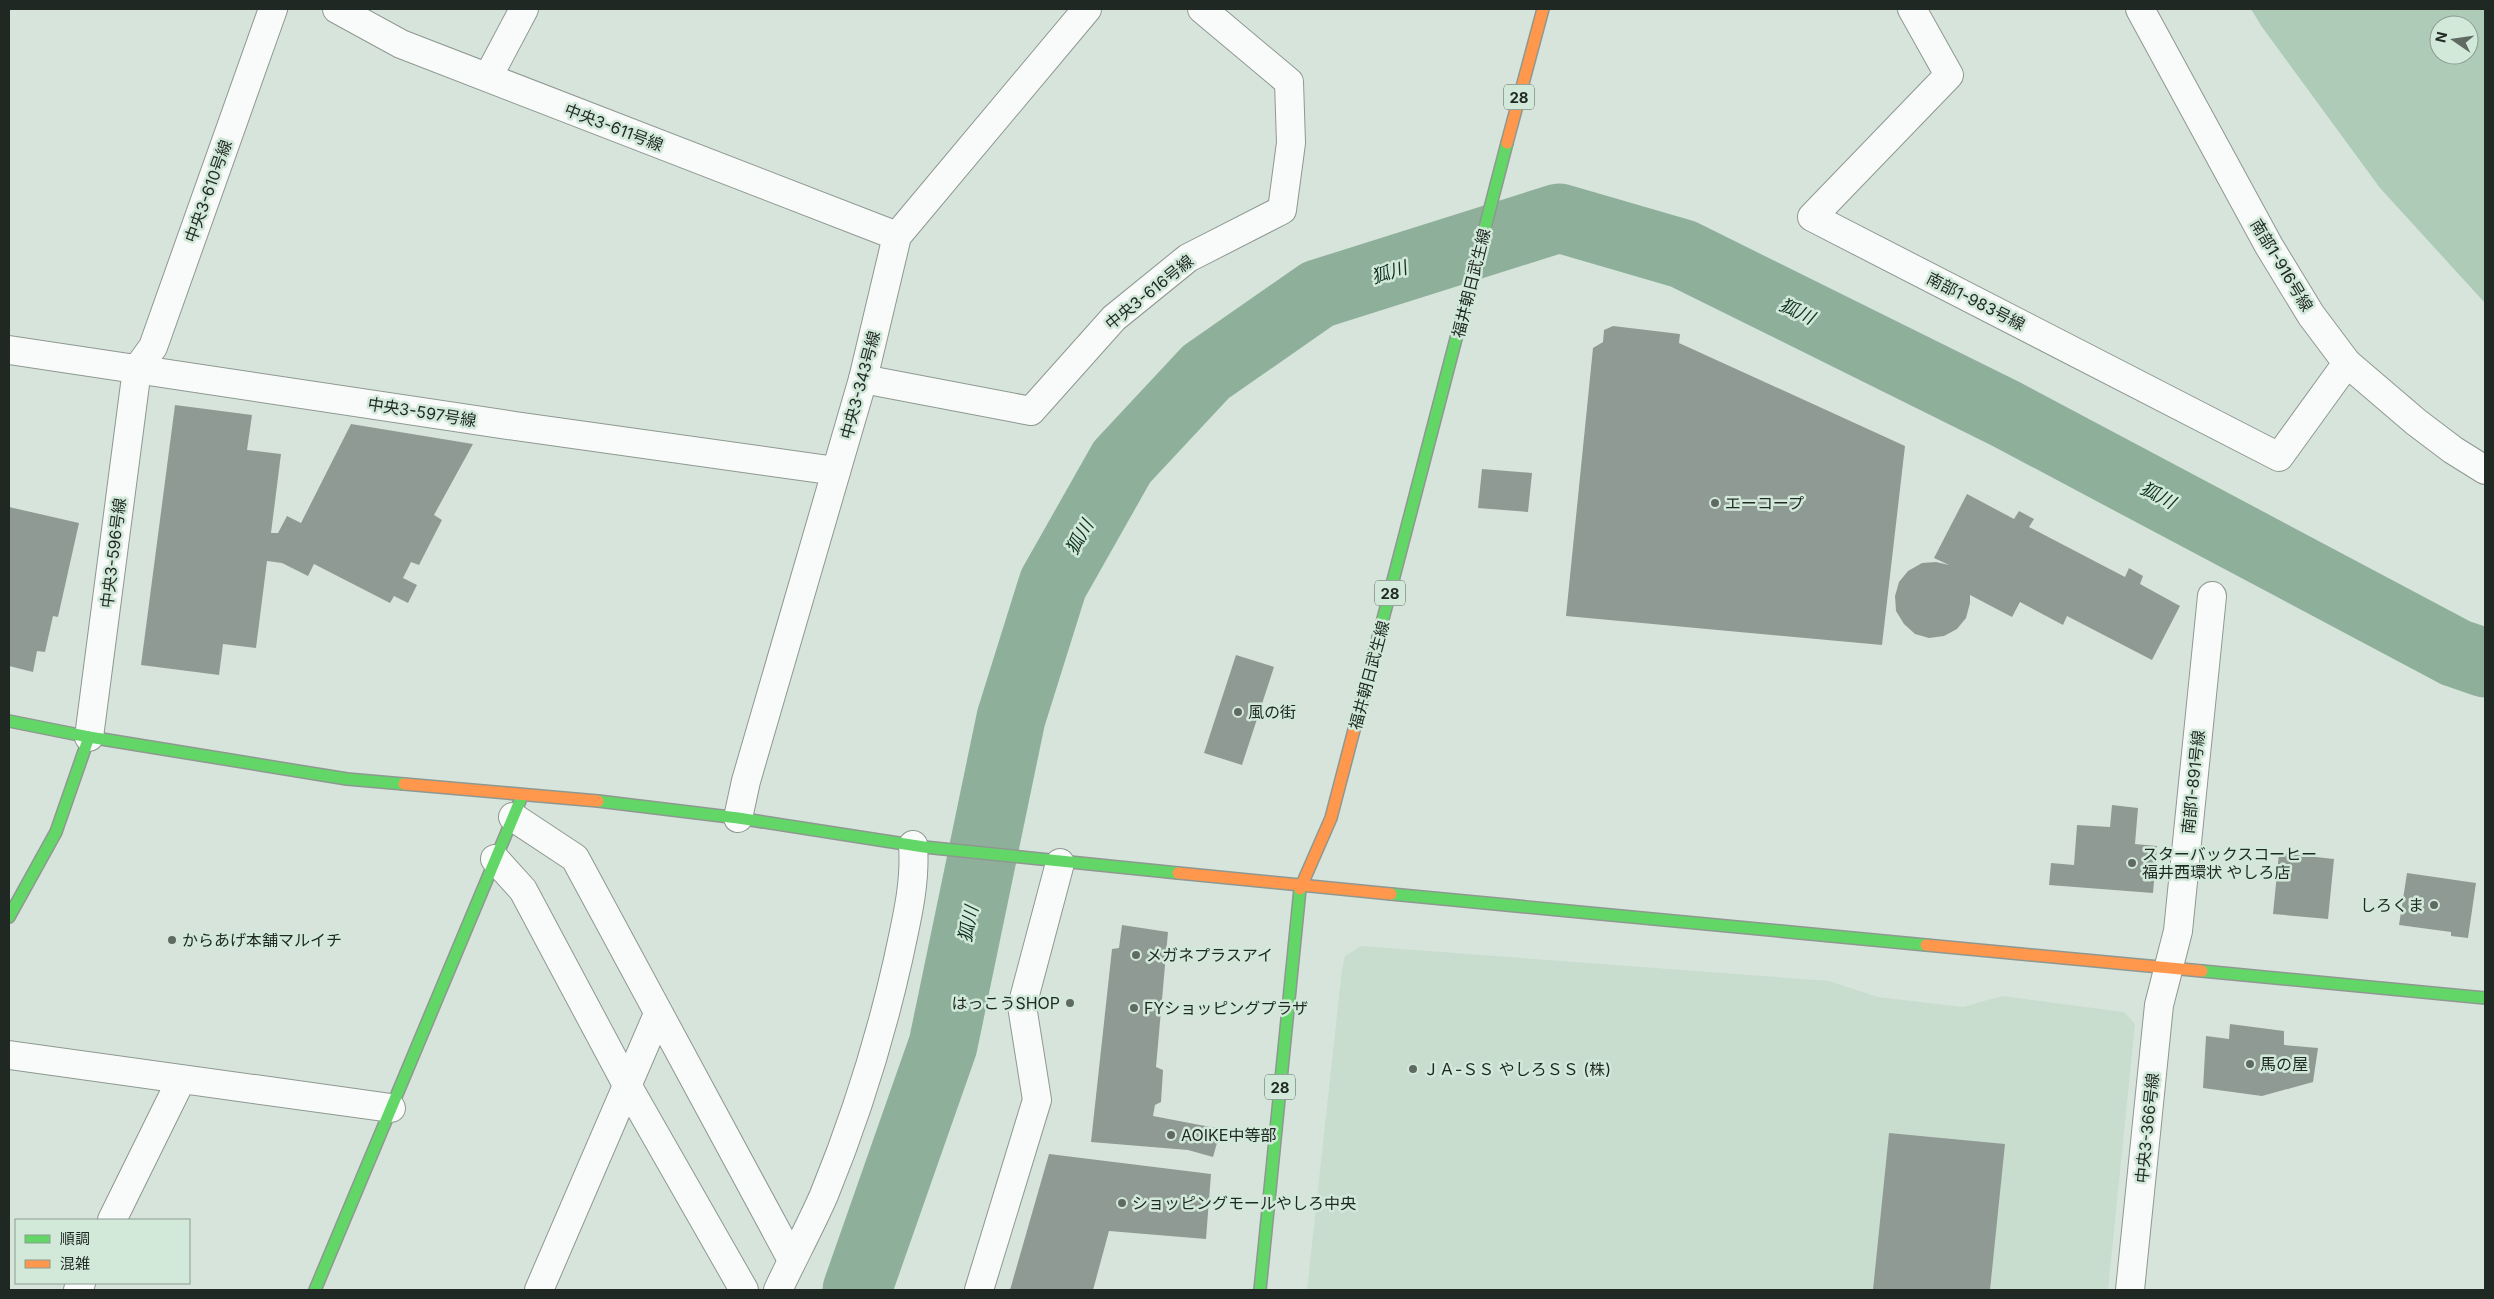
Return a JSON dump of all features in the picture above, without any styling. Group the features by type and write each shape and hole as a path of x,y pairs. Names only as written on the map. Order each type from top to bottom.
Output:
{"street":[{"name":"中央3-610号線","path":"137,369 153,348 273,9"},
{"name":"中央3-611号線","path":"337,9 401,44 897,236"},
{"path":"488,77 524,9"},
{"name":"中央3-343号線","path":"738,818 746,781 863,379 897,236 1087,9"},
{"name":"中央3-616号線","path":"863,379 1031,411 1114,318 1188,258 1282,210 1291,143 1290,82 1202,9"},
{"name":"福井朝日武生線","path":"1260,1290 1300,885 1331,818 1495,186 1543,9"},
{"name":"南部1-983号線","path":"1912,9 1949,75 1812,217 2279,457 2347,363"},
{"name":"南部1-916号線","path":"2140,9 2268,246 2311,314 2347,363 2416,422 2453,450 2485,470"},
{"name":"中央3-597号線","path":"9,350 515,426 836,471"},
{"name":"中央3-596号線","path":"90,737 137,369"},
{"name":"南部1-891号線","path":"2168,966 2178,931 2212,596"},
{"path":"9,721 90,737 517,806 619,803 738,818 918,846 1060,863 2168,966 2485,998"},
{"path":"9,917 56,832 90,737"},
{"path":"314,1290 517,806"},
{"path":"517,806 575,858 792,1260"},
{"path":"778,1290 823,1196 857,1105 890,996 909,911 918,846"},
{"path":"495,859 523,890 627,1085 744,1290"},
{"path":"980,1290 1037,1100 1022,1006 1060,863"},
{"name":"中央3-366号線","path":"2130,1290 2160,1004 2168,966"},
{"path":"539,1290 658,1014"},
{"path":"9,1055 391,1108"},
{"path":"112,1219 181,1080"}],"shaded area":[{"path":"2251,9 2485,9 2485,303 2380,188 2262,27"},
{"path":"1361,946 1829,981 1878,997 1963,1007 2002,996 2124,1012 2135,1024 2108,1290 1307,1290 1342,969 1345,956"}],"building":[{"path":"1613,326 1680,334 1679,343 1905,446 1882,645 1566,616 1593,348 1603,342 1604,330"},
{"path":"175,405 252,415 247,450 281,454 271,533 278,533 287,516 301,523 351,424 473,444 434,515 442,520 419,565 411,562 403,578 417,585 408,603 394,596 390,603 314,564 308,576 282,563 267,561 256,648 223,644 219,675 141,665"},
{"path":"1482,469 1532,473 1528,512 1478,508"},
{"path":"1967,494 2014,519 2019,511 2034,519 2029,527 2125,577 2129,568 2143,576 2140,584 2180,606 2152,660 2067,616 2063,625 2020,602 2012,617 1970,595 1966,618 1957,629 1944,636 1929,638 1915,634 1904,624 1896,611 1895,596 1899,582 1908,571 1922,563 1936,562 1949,565 1934,558"},
{"path":"9,507 79,523 58,617 53,616 45,652 37,651 33,672 9,666"},
{"path":"1236,655 1274,667 1242,765 1204,753"},
{"path":"2112,805 2138,808 2135,844 2157,846 2153,893 2049,885 2051,863 2074,865 2077,825 2110,827"},
{"path":"2279,853 2334,859 2328,919 2273,914"},
{"path":"2407,873 2476,883 2468,938 2451,936 2451,932 2399,925"},
{"name":"FYショッピングプラザ","path":"1122,925 1168,932 1156,1067 1163,1070 1161,1102 1155,1105 1153,1116 1221,1129 1213,1157 1188,1150 1091,1142 1112,949 1119,948"},
{"path":"2230,1024 2284,1031 2284,1045 2318,1048 2313,1082 2262,1096 2203,1088 2206,1036 2229,1039"},
{"path":"1889,1133 2005,1144 1990,1290 1873,1290"},
{"name":"ショッピングモールやしろ中央","path":"1049,1154 1211,1174 1206,1239 1109,1231 1093,1290 1010,1290"}],"waterway":[{"name":"狐川","path":"857,1290 943,1045 1011,718 1053,584 1122,462 1206,372 1318,294 1559,218 1683,254 2006,414 2456,653 2485,663"}],"traffic: fast":[{"path":"1378,638 1507,143"},
{"path":"9,721 89,737 347,779 404,784"},
{"path":"9,917 56,832 89,737"},
{"path":"315,1290 522,796"},
{"path":"598,801 738,818 924,847 1178,873"},
{"path":"1260,1290 1300,889"},
{"path":"1391,894 1926,945"},
{"path":"2202,971 2485,998"}],"traffic: slow":[{"path":"1507,143 1543,9"},
{"path":"1300,889 1331,818 1378,638"},
{"path":"404,784 598,801"},
{"path":"1178,873 1391,894"},
{"path":"1926,945 2202,971"}],"place":[{"name":"エーコープ","path":"1715,503"},
{"name":"風の街","path":"1238,712"},
{"name":"スターバックスコーヒー 福井西環状 やしろ店","path":"2132,863"},
{"name":"しろくま","path":"2434,905"},
{"name":"からあげ本舗マルイチ","path":"172,940"},
{"name":"メガネプラスアイ","path":"1136,955"},
{"name":"はっこうSHOP","path":"1070,1003"},
{"name":"FYショッピングプラザ","path":"1134,1008"},
{"name":"馬の屋","path":"2250,1064"},
{"name":"ＪＡ-ＳＳ やしろＳＳ (株)","path":"1413,1069"},
{"name":"AOIKE中等部","path":"1171,1135"},
{"name":"ショッピングモールやしろ中央","path":"1122,1203"}]}
